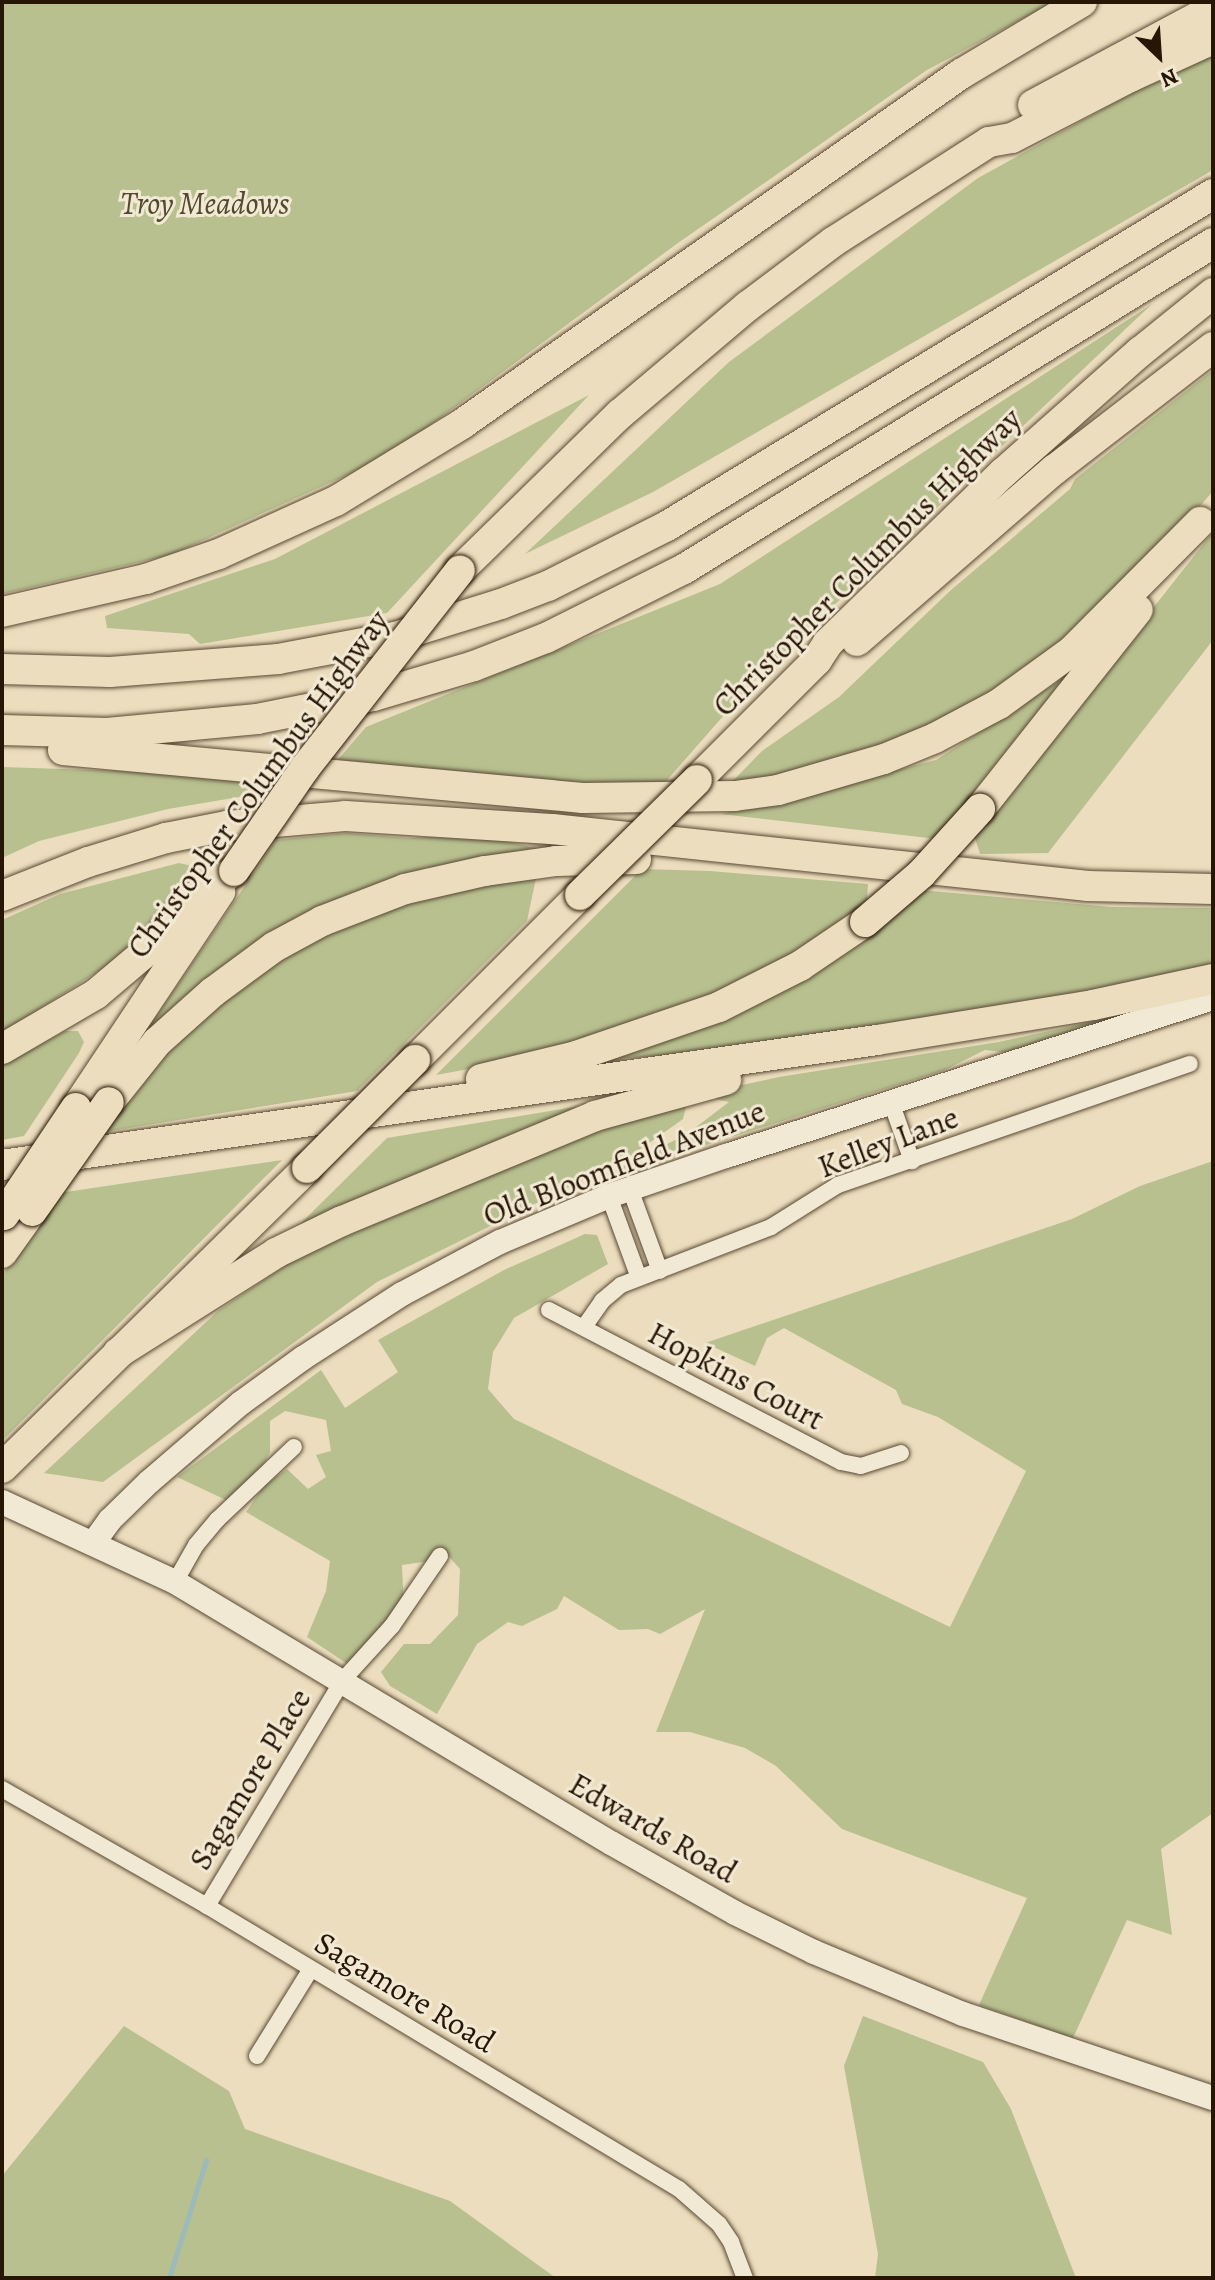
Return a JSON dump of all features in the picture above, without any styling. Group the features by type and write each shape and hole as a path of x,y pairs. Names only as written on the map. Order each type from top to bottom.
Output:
{"highway":[{"path":"2,612 146,579 219,554 336,501 462,424 961,74 1082,2"},
{"path":"989,142 1007,120 1037,102 1213,9"},
{"name":"Christopher Columbus Highway","path":"13,1215 76,1108 234,871 331,734 460,570 620,414 748,306 833,242 989,142 1012,138 1130,77 1213,39"},
{"path":"2,669 110,672 278,659 395,637 524,595 654,533 758,473 1213,194"},
{"path":"12,731 174,729 287,713 373,696 474,666 546,638 684,569 1213,243"},
{"name":"Christopher Columbus Highway","path":"4,1466 697,780 817,660 828,643 1003,473 1140,352 1213,293"},
{"path":"817,660 841,656 1054,470 1213,347"},
{"path":"12,731 42,747 583,798 735,796 778,790 884,759 935,738 999,704 1082,642 1207,514"},
{"path":"422,1105 447,1087 576,1056 719,1007 800,966 865,922 921,874 980,809 1145,601 1207,514"},
{"path":"2,896 78,865 166,838 290,819 422,818 1088,886 1213,889"},
{"path":"2,1253 13,1215 157,1042 213,992 274,947 356,906 405,889 507,868 594,858 724,861 745,849"},
{"path":"2,1049 96,994 148,950 193,898 234,871"},
{"path":"2,1165 791,1053 1046,1013 1213,979"},
{"path":"118,1353 276,1253 368,1209 595,1116 668,1094 774,1069 791,1053"}],"street":[{"name":"Old Bloomfield Avenue","path":"94,1542 110,1520 149,1482 241,1403 303,1358 440,1273 560,1215 620,1192 1213,998"},
{"name":"Kelley Lane","path":"584,1327 610,1293 639,1278 771,1227 838,1185 1190,1064"},
{"path":"891,1102 912,1161"},
{"path":"620,1192 660,1271"},
{"path":"620,1192 639,1278"},
{"name":"Hopkins Court","path":"549,1310 841,1462 861,1466 901,1453"},
{"path":"175,1582 196,1545 217,1520 294,1447"},
{"path":"2,1502 94,1542"},
{"name":"Edwards Road","path":"94,1542 175,1582 611,1843 735,1913 814,1952 963,2014 1213,2098"},
{"name":"Sagamore Place","path":"207,1906 343,1680 392,1626 440,1556"},
{"name":"Sagamore Road","path":"2,1789 207,1906 695,2200 731,2242 745,2278"},
{"path":"257,2056 311,1969"}],"green space":[{"name":"Troy Meadows","path":"2,2 1054,2 927,70 678,243 387,457 170,555 2,594"},
{"path":"1213,54 1213,170 653,492 525,554 729,362 978,178 1156,80"},
{"path":"1152,304 753,682 654,795 335,763 366,727 720,584"},
{"path":"1213,370 1213,491 1171,540 1016,685 872,756 726,788 762,751 839,697 951,590 1070,489 1075,479"},
{"path":"589,395 387,613 200,644 189,634 107,628 105,616 275,559"},
{"path":"1213,532 1213,640 1048,853 980,854 974,835"},
{"path":"1083,666 937,839 721,814 936,760"},
{"path":"2,767 155,772 254,782 245,796 168,809 39,841 2,858"},
{"path":"346,833 408,838 481,835 544,850 432,873 428,867 341,899 128,1058 276,840"},
{"path":"179,863 197,867 175,901 122,956 2,1033 2,920 60,894"},
{"path":"642,869 710,871 868,884 867,900 805,950 710,1001 523,1059 436,1075"},
{"path":"536,878 527,921 357,1091 98,1133 152,1066 219,1002 303,947 375,913 451,890"},
{"path":"920,890 1112,907 1213,908 1213,966 1025,1005 678,1055 611,1059"},
{"path":"1146,1010 1010,1053 985,1050 945,1070 598,1179 687,1134 729,1102 697,1095 779,1077 999,1042"},
{"path":"65,1031 78,1031 84,1042 79,1053 24,1136 2,1140 2,1065"},
{"path":"687,1103 683,1119 628,1158 377,1282 103,1482 44,1473 218,1311 298,1257 595,1129"},
{"path":"580,1106 295,1229 387,1138"},
{"path":"282,1160 2,1441 2,1275 59,1193"},
{"path":"1213,1161 1213,1813 1161,1849 1172,1935 1127,1920 1073,2038 979,2005 1027,1898 842,1829 776,1766 745,1748 690,1732 656,1732 705,1609 660,1634 648,1629 619,1630 564,1596 557,1609 522,1626 508,1622 477,1644 437,1714 390,1686 381,1672 404,1644 430,1644 458,1615 460,1569 443,1550 430,1561 402,1565 404,1612 349,1665 307,1637 326,1591 330,1561 246,1512 264,1486 287,1469 308,1489 326,1477 316,1455 331,1451 326,1420 285,1411 270,1421 270,1452 259,1473 226,1500 177,1477 321,1370 345,1408 398,1372 378,1340 504,1270 585,1234 597,1235 608,1264 514,1318 493,1352 488,1389 514,1419 950,1627 1026,1471 938,1417 902,1404 896,1390 784,1328 767,1338 755,1366 705,1343 1072,1219 1140,1186"},
{"path":"863,2016 983,2062 1011,2109 1076,2278 875,2278 878,2254 844,2066"},
{"path":"124,2026 229,2091 245,2129 450,2201 556,2278 2,2278 2,2176"}],"waterway":[{"path":"169,2278 206,2160"}]}
